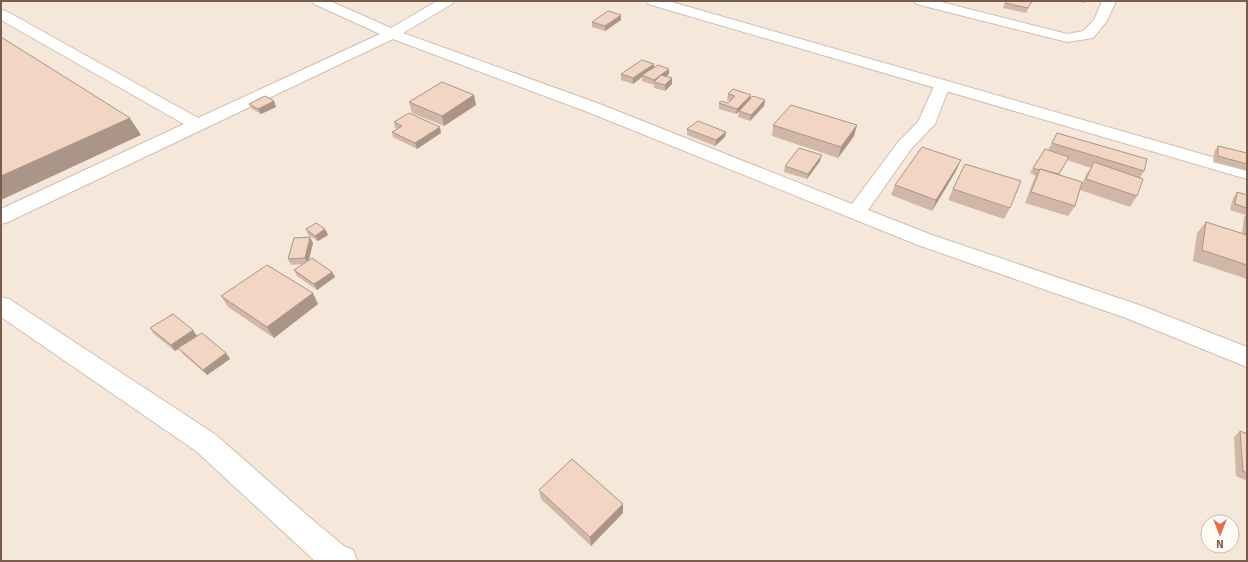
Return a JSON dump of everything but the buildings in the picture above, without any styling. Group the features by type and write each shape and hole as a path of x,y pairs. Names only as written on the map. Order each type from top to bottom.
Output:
{"street":[{"path":"319,1 392,34 591,107 925,240 1134,312 1247,357"},
{"path":"1,217 392,34 447,1"},
{"path":"653,1 1247,173"},
{"path":"921,1 1067,38 1088,35 1100,21 1109,1"},
{"path":"1,14 198,125"},
{"path":"856,213 905,145 926,124 942,85"},
{"path":"1,305 206,443 305,533 333,557 342,561"}],"shaded area":[{"path":"1,1 1247,1 1247,561 1,561"}]}
